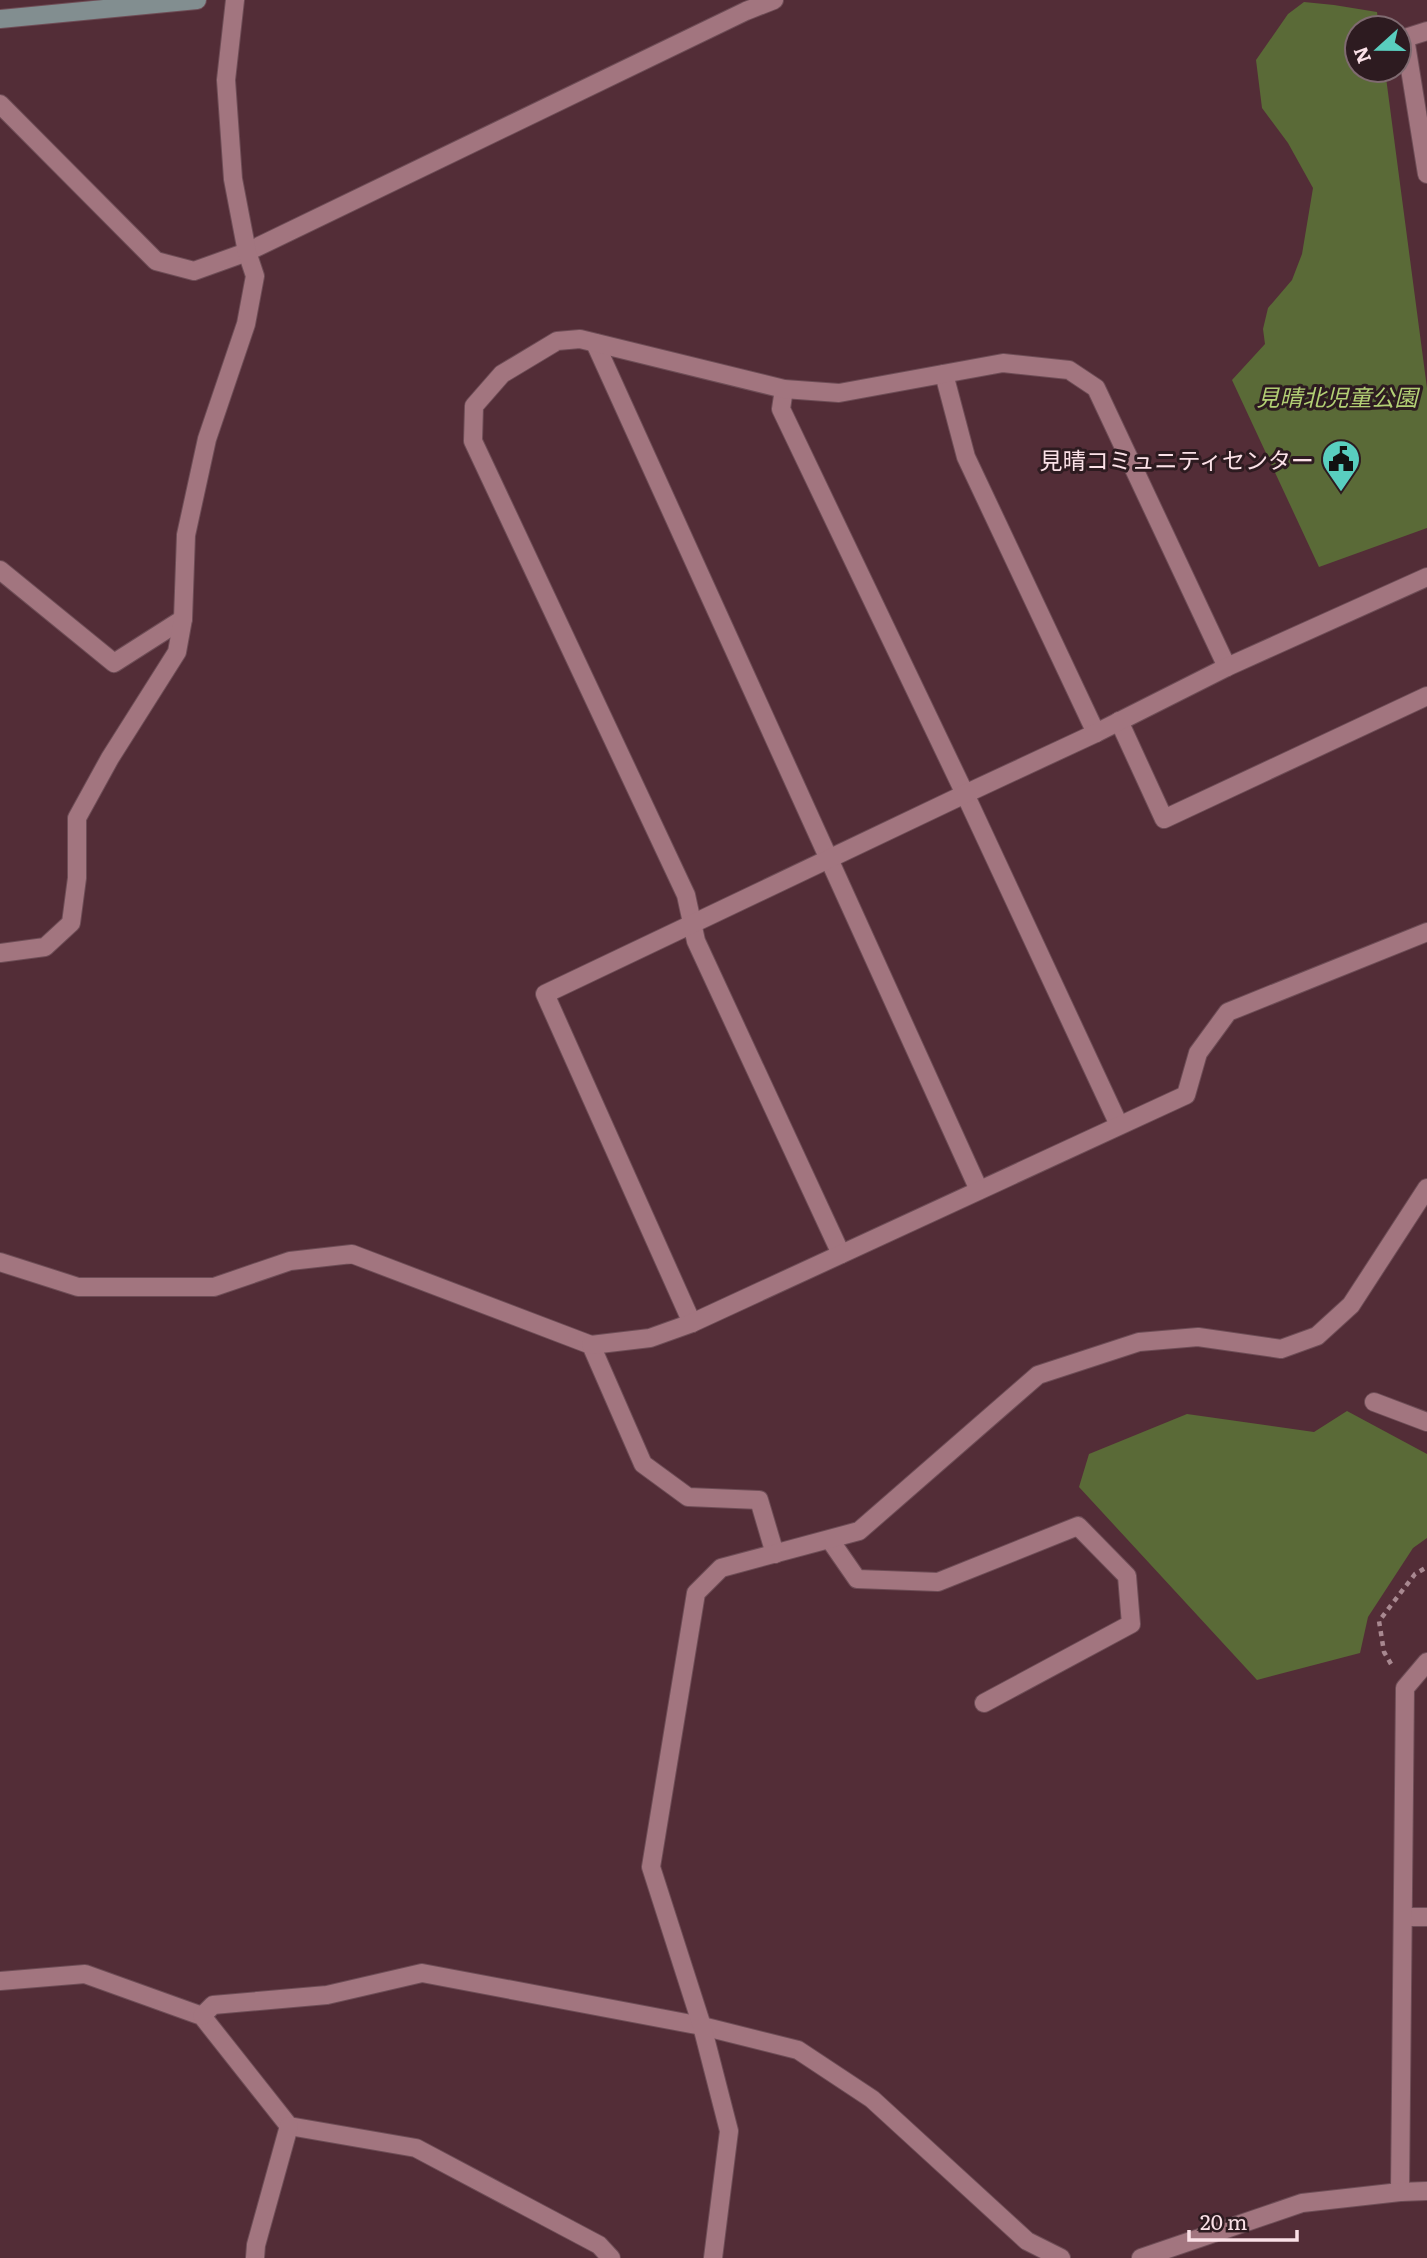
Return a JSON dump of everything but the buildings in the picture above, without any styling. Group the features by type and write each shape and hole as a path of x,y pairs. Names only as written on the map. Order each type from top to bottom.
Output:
{"main road":[{"path":"0,19 197,0"}],"street":[{"path":"0,953 45,947 71,923 77,878 77,818 110,758 177,652 183,619 186,535 207,439 246,324 255,276 247,253 233,179 226,80 234,0"},
{"path":"0,104 156,261 194,271 247,253 774,0"},
{"path":"1427,31 1405,38 1427,174"},
{"path":"841,1254 696,941 686,895 473,441 474,405 502,374 557,341 580,339 784,389 839,393 1003,363 1069,370 1096,388 1227,667"},
{"path":"595,343 979,1190"},
{"path":"943,374 966,457 1096,733"},
{"path":"784,389 781,409 965,793 1119,1125"},
{"path":"0,570 114,663 183,619"},
{"path":"692,1323 545,994 1096,733 1227,667 1427,577"},
{"path":"1119,721 1164,819 1427,696"},
{"path":"0,1262 78,1287 214,1287 290,1261 352,1254 591,1345 650,1338 692,1323 1186,1095 1198,1053 1228,1012 1427,932"},
{"path":"713,2258 729,2131 702,2026 651,1867 696,1593 721,1568 859,1531 1038,1375 1139,1342 1198,1337 1281,1349 1317,1336 1351,1305 1427,1188"},
{"path":"591,1345 643,1464 688,1497 759,1500 775,1554"},
{"path":"1374,1402 1427,1422"},
{"path":"830,1539 858,1579 938,1582 1079,1525 1127,1576 1130,1624 984,1703"},
{"path":"1400,2192 1405,1688 1427,1662"},
{"path":"1403,1917 1427,1917"},
{"path":"202,2016 213,2006 327,1996 422,1973 702,2026 799,2050 872,2099 1027,2241 1061,2258"},
{"path":"0,1981 85,1975 202,2016 289,2126 416,2148 599,2245 611,2258"},
{"path":"255,2258 256,2245 289,2126"},
{"path":"1141,2258 1302,2203 1427,2191"}],"path":[{"path":"1405,1688 1384,1652 1379,1621 1415,1574 1427,1567"}],"green space":[{"name":"見晴北児童公園","path":"1304,2 1377,12 1343,14 1343,84 1387,84 1427,388 1427,528 1319,567 1232,380 1265,344 1263,329 1268,308 1292,280 1302,254 1313,188 1288,143 1262,108 1256,60 1288,14"},
{"path":"1347,1411 1427,1454 1427,1538 1413,1548 1368,1617 1360,1653 1257,1680 1079,1487 1089,1454 1187,1414 1314,1432"}],"place":[{"name":"見晴コミュニティセンター","path":"1341,493"}]}
